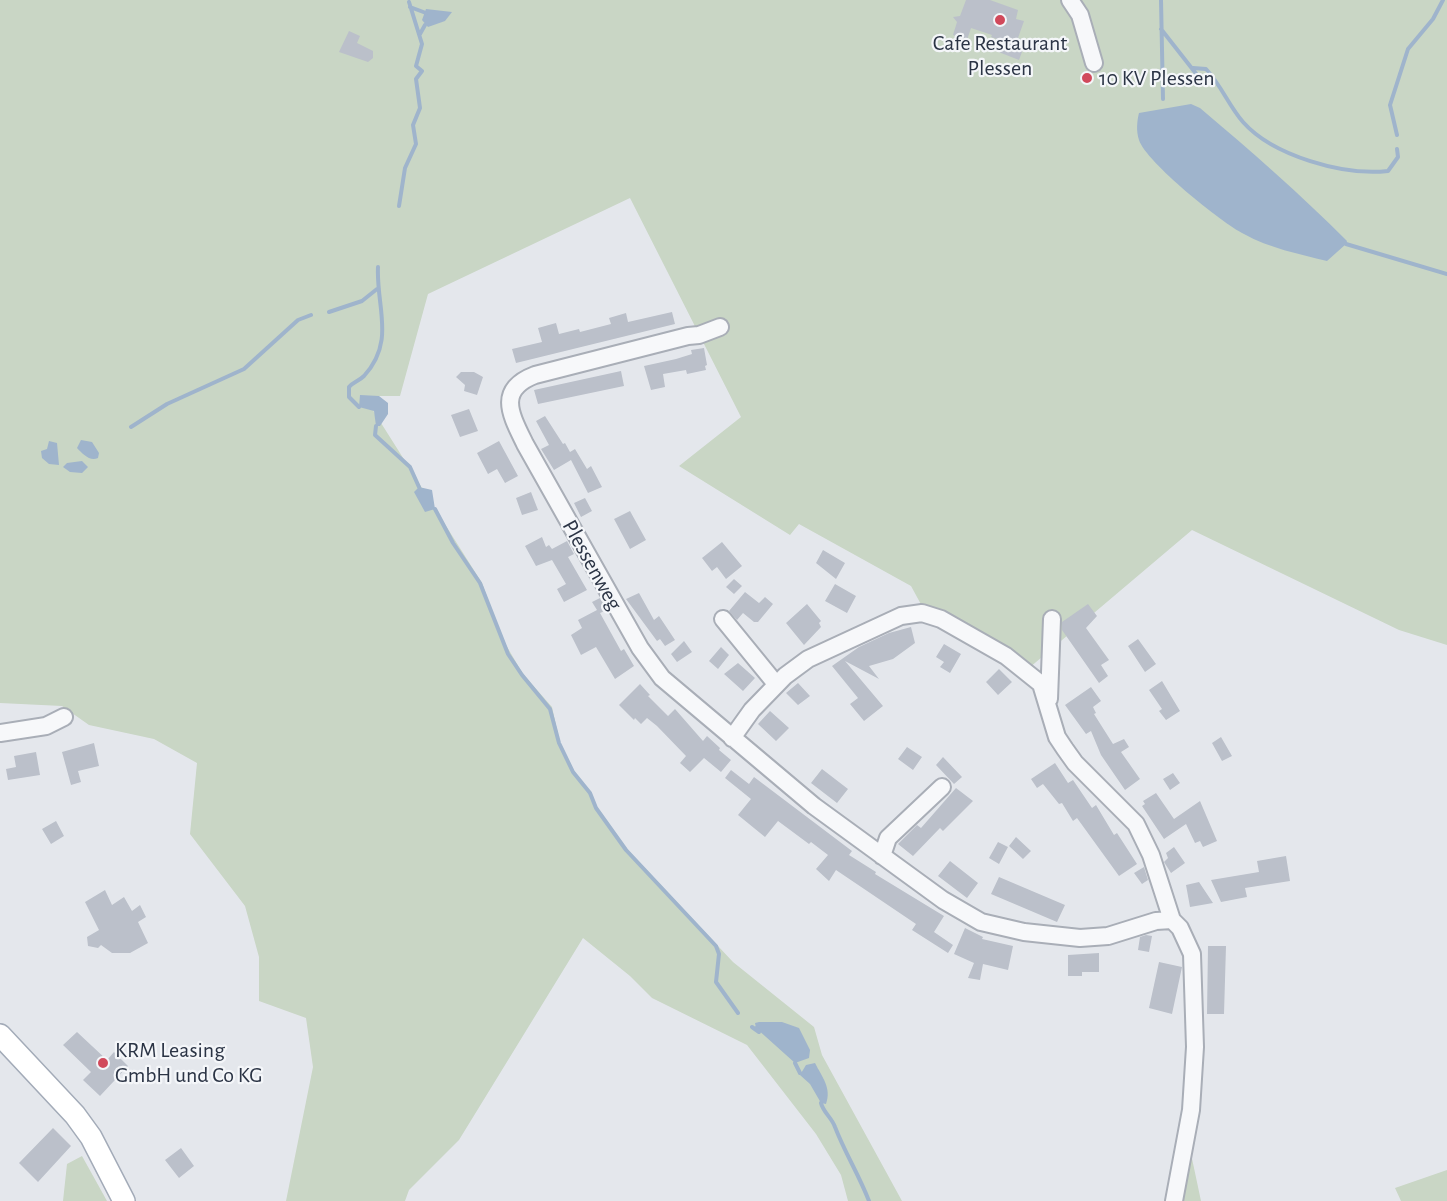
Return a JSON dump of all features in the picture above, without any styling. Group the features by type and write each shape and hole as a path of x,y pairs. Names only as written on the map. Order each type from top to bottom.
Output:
{"main road":[{"path":"0,1035 75,1115 91,1137 124,1201"}],"street":[{"path":"1070,0 1080,15 1094,63"},
{"name":"Plessenweg","path":"720,327 699,335 535,375 515,385 510,404 514,420 525,444 640,648 662,678 814,806 944,900 981,922 1024,932 1080,938 1108,936 1156,921 1172,920"},
{"path":"732,738 752,710 776,684 808,659 902,616 922,613 941,619 1030,672 1041,684 1049,703 1057,737 1075,764 1136,824 1151,855 1172,920 1180,928 1192,954 1195,999 1191,1110 1174,1201"},
{"path":"723,619 776,684"},
{"path":"1049,703 1052,619"},
{"path":"0,733 46,726 64,717"},
{"path":"882,856 888,838 942,788"}],"green space":[{"path":"0,0 1447,0 1447,645 1399,630 1192,530 1029,668 923,608 911,586 799,524 790,535 679,466 741,417 630,198 428,294 400,396 364,396 482,583 503,640 523,674 552,707 560,743 574,772 591,793 597,807 627,849 733,962 814,1027 822,1055 902,1201 848,1201 841,1175 816,1134 747,1045 652,998 630,976 583,938 459,1140 409,1190 405,1201 286,1201 313,1067 306,1018 259,1001 259,957 245,906 190,834 197,763 154,739 89,725 62,706 0,703"},
{"path":"1187,1135 1201,1201 1174,1201"},
{"path":"82,1156 107,1201 63,1201 67,1164"},
{"path":"1447,1170 1447,1201 1401,1201 1395,1188"}],"water":[{"path":"426,9 452,12 445,21 428,27 422,20"},
{"path":"1191,104 1200,108 1275,173 1347,241 1346,244 1327,261 1264,243 1233,228 1169,177 1139,140 1137,126 1139,113"},
{"path":"360,395 379,396 388,403 388,414 380,426 376,426 374,411 359,407"},
{"path":"81,440 92,442 99,453 98,458 89,458 77,448"},
{"path":"49,441 57,443 59,465 49,464 42,458 41,451 47,449"},
{"path":"82,461 88,467 82,473 70,472 63,467 67,463"},
{"path":"419,487 432,490 435,509 425,512 414,492"},
{"path":"782,1022 799,1028 810,1050 809,1058 795,1063 756,1028 755,1023"},
{"path":"815,1063 827,1088 826,1104 821,1103 810,1084 800,1075 806,1065"}],"building":[{"path":"966,0 990,0 1018,10 1016,19 1024,21 1018,38 1026,41 1019,60 996,51 1000,40 991,37 992,35 971,28 967,40 953,35 957,22 953,17 960,16"},
{"path":"349,31 360,36 357,43 373,51 373,58 368,62 339,52"},
{"path":"672,312 675,324 516,363 512,349 542,342 538,328 556,323 559,334 579,329 580,332 611,324 609,318 626,313 628,322"},
{"path":"704,348 706,370 687,374 686,370 663,374 665,387 651,390 644,366 676,359 692,354 691,350"},
{"path":"621,371 624,386 538,404 534,390"},
{"path":"461,372 474,372 483,377 477,395 464,391 465,385 456,377"},
{"path":"469,409 478,431 460,437 451,415"},
{"path":"545,416 570,452 575,449 587,469 591,466 602,487 588,493 571,460 554,470 541,449 549,445 536,421"},
{"path":"499,441 518,476 505,483 497,469 488,474 477,453"},
{"path":"531,492 538,510 522,515 516,498"},
{"path":"585,498 592,511 581,517 574,503"},
{"path":"630,511 646,540 630,549 614,519"},
{"path":"542,537 546,547 549,545 552,549 567,541 574,554 568,557 587,590 564,602 557,589 566,584 552,560 536,566 525,546"},
{"path":"722,542 742,566 726,579 717,567 712,571 702,558"},
{"path":"823,550 845,563 836,579 816,563"},
{"path":"734,579 742,586 734,594 726,587"},
{"path":"835,584 856,596 847,613 825,601"},
{"path":"745,592 759,603 765,597 773,604 758,622 754,622 743,613 737,620 729,611"},
{"path":"639,593 654,620 659,616 675,640 665,646 660,639 657,641 626,599"},
{"path":"600,598 607,610 600,613 621,651 624,649 634,666 615,679 596,647 581,655 571,635 582,628 578,620 597,610 592,602"},
{"path":"807,604 821,621 819,623 821,627 804,645 786,623"},
{"path":"1088,604 1097,616 1086,628 1109,660 1101,665 1108,676 1099,683 1062,630 1062,622"},
{"path":"911,627 915,643 893,659 869,666 879,679 845,661 883,706 864,721 850,704 858,698 832,666 859,647 889,633"},
{"path":"1138,639 1156,664 1145,672 1128,646"},
{"path":"684,641 692,652 677,662 671,654"},
{"path":"944,644 961,654 950,673 940,667 944,662 936,657"},
{"path":"721,647 729,655 718,669 709,661"},
{"path":"738,663 755,678 743,691 724,674"},
{"path":"999,669 1012,682 998,695 986,682"},
{"path":"1162,681 1180,711 1166,720 1159,711 1162,709 1149,690"},
{"path":"798,683 810,696 798,705 786,693"},
{"path":"640,684 650,695 648,696 668,716 675,709 703,741 707,736 720,748 719,750 731,760 721,772 704,758 690,772 680,763 686,756 657,726 647,718 641,724 619,705"},
{"path":"1091,687 1101,701 1093,707 1096,713 1094,714 1113,744 1124,739 1129,747 1121,752 1140,779 1125,790 1101,755 1091,731 1086,734 1065,705"},
{"path":"770,711 789,728 776,741 758,724"},
{"path":"1221,737 1232,756 1222,761 1212,743"},
{"path":"94,743 99,766 78,771 81,782 71,785 62,752"},
{"path":"907,747 922,757 913,770 898,759"},
{"path":"36,752 40,775 8,780 6,769 16,767 14,756"},
{"path":"943,757 962,777 954,784 936,765"},
{"path":"1055,763 1068,783 1073,780 1092,808 1096,805 1114,835 1117,833 1137,864 1119,876 1077,818 1073,821 1062,803 1059,804 1043,784 1037,788 1031,779"},
{"path":"822,769 848,789 837,803 811,783"},
{"path":"731,770 749,784 754,777 852,851 849,855 876,872 875,874 944,916 934,932 953,945 948,953 912,930 916,924 836,870 829,881 816,869 828,855 811,842 809,844 778,821 765,837 738,815 751,799 725,778"},
{"path":"1173,773 1180,783 1170,790 1163,779"},
{"path":"956,788 973,801 943,831 940,828 913,856 898,844 917,825 921,828"},
{"path":"1156,793 1174,819 1200,801 1217,841 1203,847 1200,841 1195,843 1186,824 1164,839 1142,806 1145,804 1143,801"},
{"path":"56,821 64,836 51,844 42,829"},
{"path":"1016,837 1031,851 1023,859 1009,846"},
{"path":"998,842 1008,847 999,864 989,858"},
{"path":"1174,847 1185,863 1171,873 1164,862 1168,858 1166,853"},
{"path":"1286,856 1290,881 1245,888 1247,897 1221,902 1211,880 1259,872 1257,861"},
{"path":"950,861 978,883 967,898 938,876"},
{"path":"1144,867 1148,880 1142,884 1134,873"},
{"path":"999,877 1065,905 1057,922 991,894"},
{"path":"1199,882 1213,903 1190,907 1186,885"},
{"path":"105,890 112,905 124,897 132,911 140,905 146,917 138,922 148,943 130,953 112,953 101,945 98,948 88,946 87,937 99,930 85,902"},
{"path":"965,928 983,937 982,939 1013,946 1008,970 983,964 980,980 968,978 974,963 954,954"},
{"path":"1152,936 1149,952 1138,950 1140,937"},
{"path":"1208,946 1226,946 1224,1014 1207,1014"},
{"path":"1099,953 1099,972 1082,972 1082,976 1068,976 1068,955"},
{"path":"1159,962 1182,967 1172,1014 1149,1008"},
{"name":"KRM Leasing GmbH und Co KG","path":"77,1032 107,1060 114,1052 128,1066 100,1096 83,1080 91,1072 63,1045"},
{"path":"53,1128 71,1146 38,1182 19,1163"},
{"path":"181,1148 194,1166 179,1178 165,1160"}],"waterway":[{"path":"1161,0 1163,99"},
{"path":"1397,135 1390,105 1408,49 1433,19 1443,0"},
{"path":"399,206 405,168 416,144 413,125 420,108 416,79 422,71 416,66 422,44 409,2"},
{"path":"410,7 426,13"},
{"path":"420,34 425,25"},
{"path":"1161,29 1201,80"},
{"path":"1193,68 1206,69 1243,122 1272,145 1290,154 1331,167 1370,172 1388,171 1398,157 1397,149"},
{"path":"1346,244 1447,274"},
{"path":"359,407 349,397 349,387 364,376 374,363 382,337 378,267"},
{"path":"329,312 362,301 377,289"},
{"path":"131,427 167,404 244,369 298,320 311,315"},
{"path":"376,426 375,435 410,467 419,487"},
{"path":"435,509 453,543 480,583 508,654 550,709 559,743 573,772 590,793 596,808 626,850 716,946 719,954 716,982 738,1013"},
{"path":"752,1027 759,1032 756,1028"},
{"path":"795,1063 800,1073"},
{"path":"821,1103 834,1124 869,1201"}],"place":[{"name":"Cafe Restaurant Plessen","path":"1000,20"},
{"name":"10 KV Plessen","path":"1087,78"},
{"name":"KRM Leasing GmbH und Co KG","path":"103,1063"}]}
